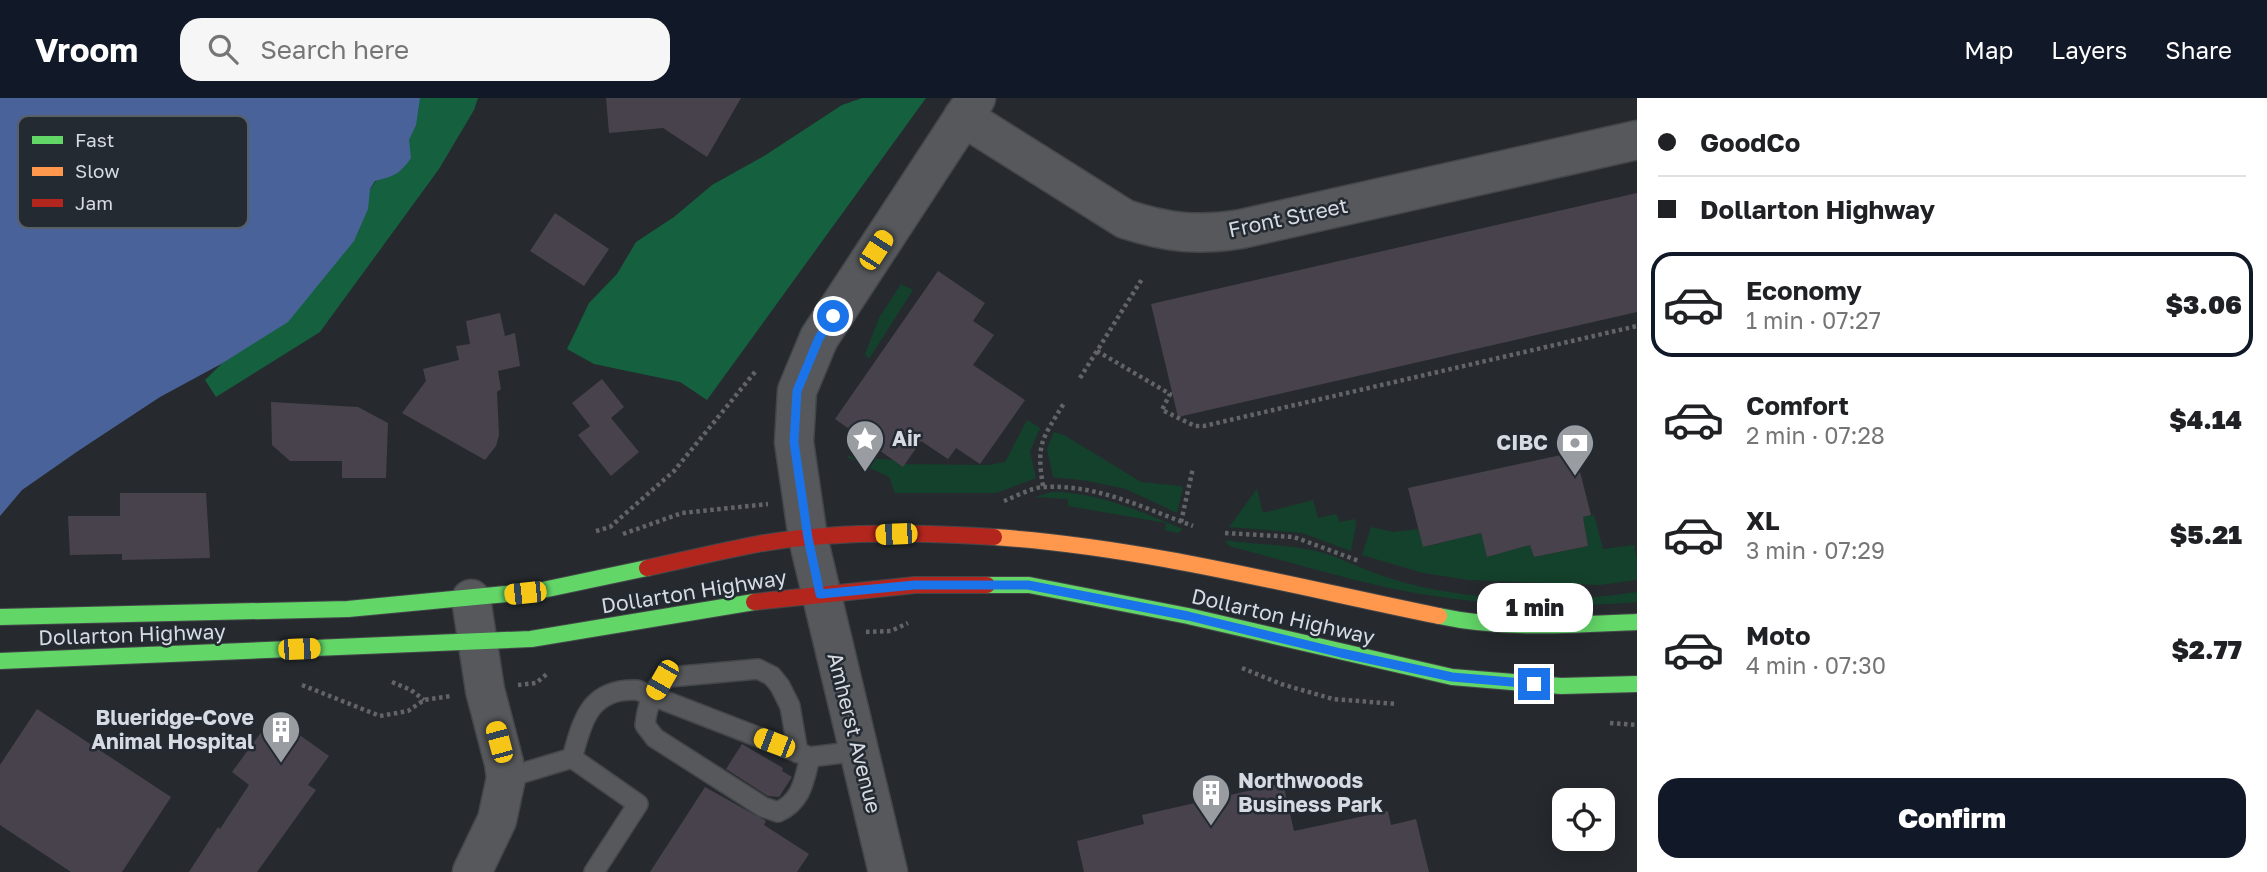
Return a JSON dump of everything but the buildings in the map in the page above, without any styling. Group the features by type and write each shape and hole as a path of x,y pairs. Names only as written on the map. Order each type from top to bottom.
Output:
{"main road":[{"name":"Dollarton Highway","path":"0,617 348,609 471,599 538,591 759,544 808,538 936,533 1037,540 1164,559 1466,622 1575,625 1637,622"},
{"name":"Dollarton Highway","path":"0,661 478,643 531,639 820,594 915,585 1028,585 1188,616 1452,677 1561,686 1637,684"}],"street":[{"name":"Front Street","path":"970,107 1125,219 1155,229 1184,233 1210,234 1241,229 1637,140"},
{"name":"Amherst Avenue","path":"888,872 808,538 794,442 797,391 819,338 970,107"},
{"path":"471,599 485,690 505,763 506,778 497,820 472,872"}],"lane":[{"path":"758,668 772,676 790,706 804,755 804,782 793,805 778,812 763,807 655,738 646,725 653,696 662,680 670,677 758,668"},
{"path":"572,758 581,724 598,699 614,690 623,689 637,690 804,755 859,751"},
{"path":"506,778 572,758"},
{"path":"572,758 638,804 594,872"}],"path":[{"path":"1080,378 1142,279"},
{"path":"1097,351 1170,394 1162,410 1195,426 1204,426 1637,326"},
{"path":"596,531 610,527 674,471 755,372"},
{"path":"1043,486 1039,459 1041,445 1063,403"},
{"path":"1181,522 1192,468"},
{"path":"615,537 682,513 764,504"},
{"path":"290,679 327,697 380,716 408,711 424,700"}],"green space":[{"path":"390,98 478,98 474,110 439,169 320,332 216,397 205,380 307,280 387,165"},
{"path":"862,98 926,98 707,400 680,382 594,364 567,349 589,303 617,274 636,242 674,217 712,185 764,156 842,105"},
{"path":"901,284 913,290 869,359 865,354 879,318"},
{"path":"1027,420 1040,428 1030,451 1036,478 996,493 895,493 889,477 847,457 861,461 863,458 895,460 900,464 990,465 1005,462"},
{"path":"1054,432 1064,435 1141,482 1183,487 1177,513 1126,489 1053,477 1047,449"},
{"path":"1257,489 1263,513 1313,500 1318,518 1336,514 1340,522 1355,519 1351,551 1302,533 1229,527"},
{"path":"1052,492 1103,499 1183,529 1178,533 1165,530 1166,523 1068,506 1068,499 1035,497"},
{"path":"1594,515 1603,549 1634,545 1637,580 1599,585 1469,580 1423,573 1362,555 1371,527 1393,532 1418,529 1424,547 1481,533 1487,557 1530,545 1534,557 1588,546 1583,517"},
{"path":"1225,540 1316,551 1386,577 1446,592 1544,599 1637,592 1637,602 1542,605 1447,598 1385,587 1326,572 1229,546"}],"water":[{"path":"0,98 420,98 416,125 409,140 411,158 396,174 375,181 370,189 368,209 354,241 288,322 221,364 160,397 78,451 22,490 0,516"}],"traffic: fast":[{"path":"0,617 348,609 538,591 647,568"},
{"path":"987,585 1029,585 1188,616 1452,677 1561,686 1637,684"},
{"path":"0,661 531,639 754,602"},
{"path":"1439,616 1513,625 1637,622"}],"traffic: slow":[{"path":"994,537 1162,558 1439,616"}],"traffic: jam":[{"path":"647,568 758,544 815,537 906,534 994,537"},
{"path":"754,602 915,585 987,585"}],"place":[{"name":"Air","path":"865,473"},
{"name":"CIBC","path":"1575,477"},
{"name":"Blueridge-Cove Animal Hospital","path":"281,764"},
{"name":"Northwoods Business Park","path":"1211,827"}],"route":[{"path":"833,316 819,338 797,391 794,442 808,538 820,594 915,585 1028,585 1188,616 1452,677 1534,684"}]}
